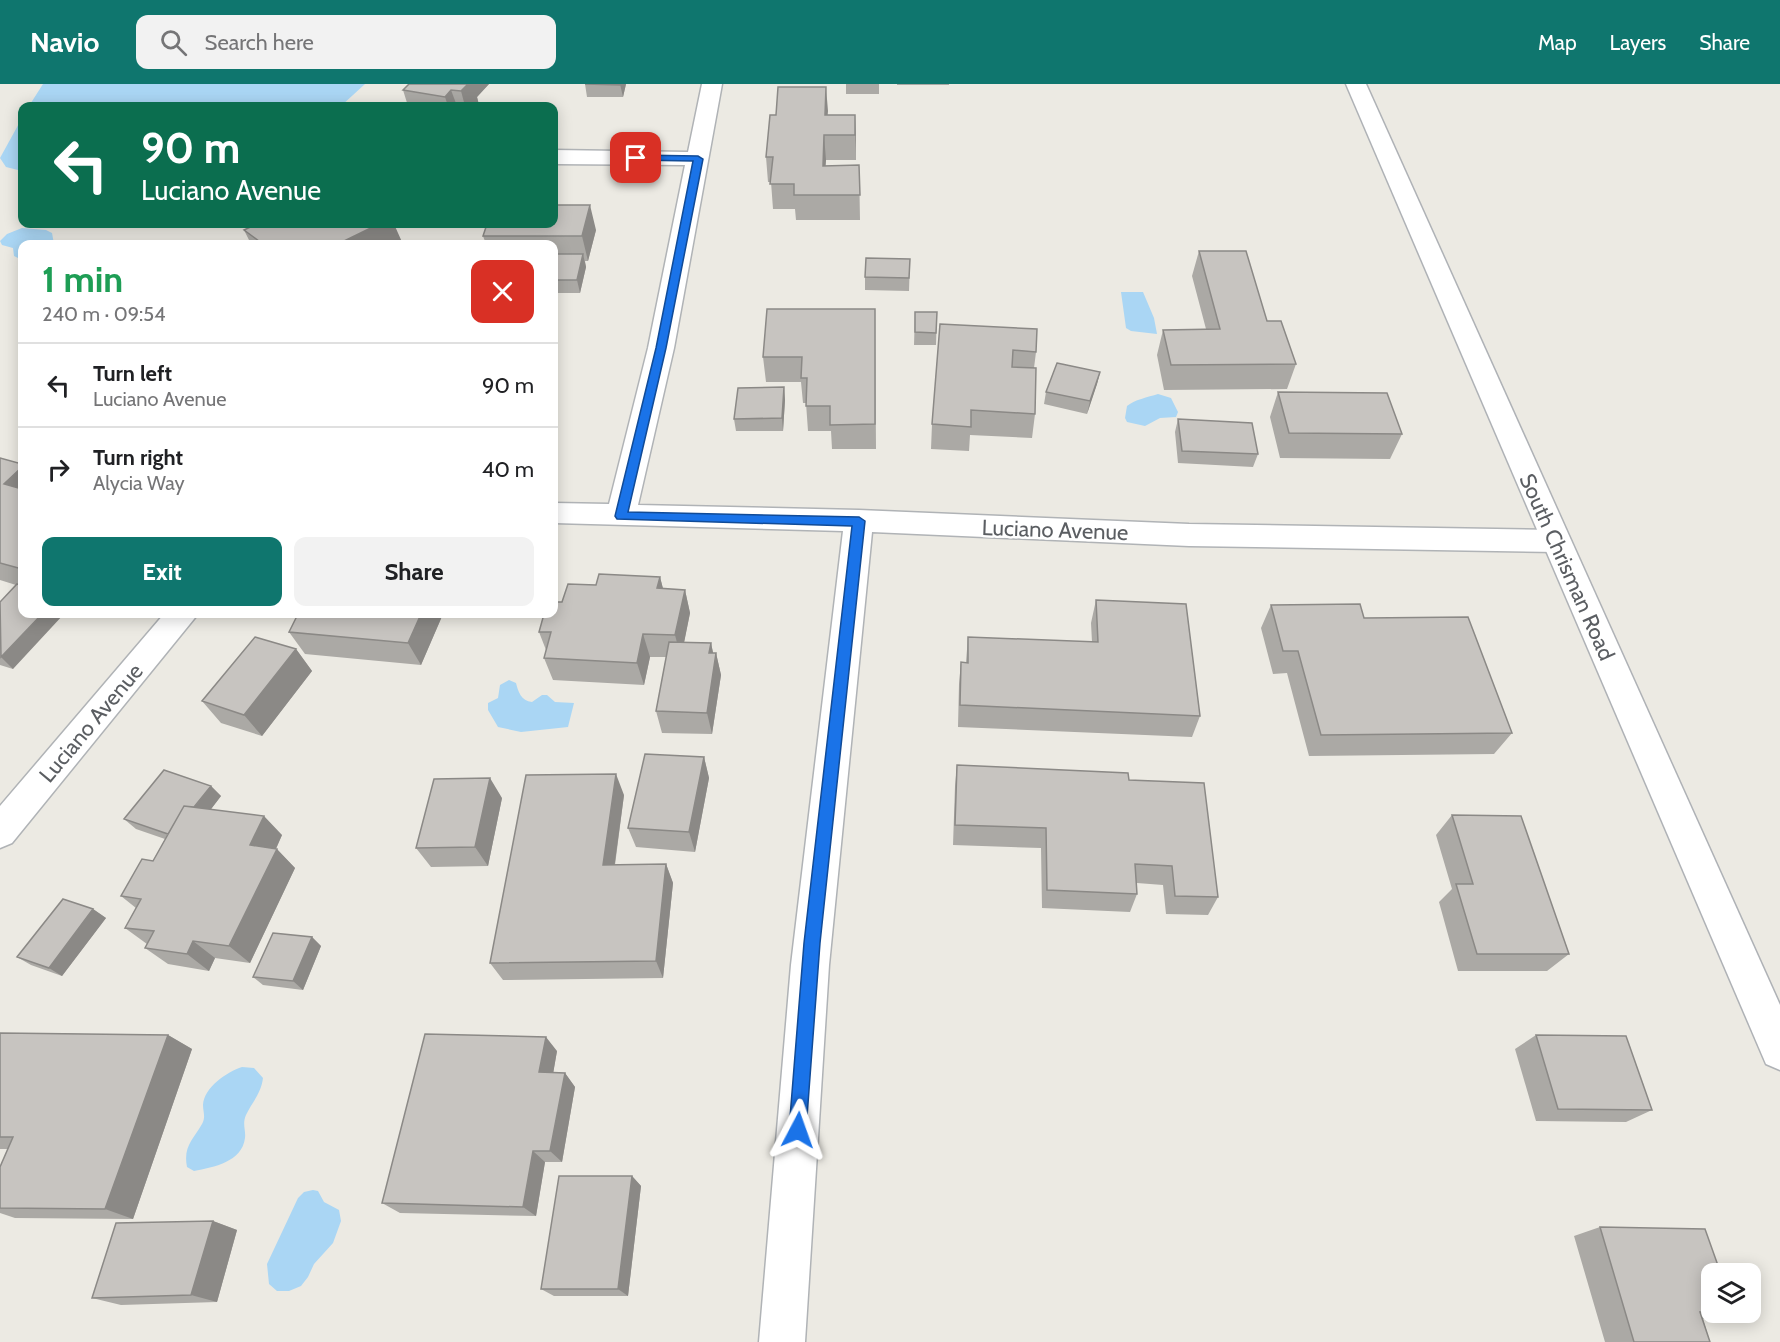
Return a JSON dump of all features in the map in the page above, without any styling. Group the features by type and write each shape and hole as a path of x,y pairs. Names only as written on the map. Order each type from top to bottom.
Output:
{"street":[{"path":"621,516 661,348 712,84"},
{"name":"South Chrisman Road","path":"1356,84 1780,1050"},
{"path":"558,157 698,159"},
{"name":"Luciano Avenue","path":"558,513 859,521 1189,535 1556,541"},
{"path":"782,1342 810,965 859,521"},
{"name":"Luciano Avenue","path":"0,832 179,618"}],"water":[{"path":"43,84 365,84 345,102 32,102"},
{"path":"18,125 18,170 6,167 0,158"},
{"path":"22,228 46,230 52,233 53,240 18,240 18,258 14,256 13,248 2,245 0,241 7,234"},
{"path":"1121,292 1143,292 1154,318 1157,334 1131,331 1126,328"},
{"path":"1158,394 1171,398 1178,412 1176,417 1160,418 1145,426 1127,422 1125,418 1127,406 1137,400"},
{"path":"509,680 516,683 525,700 532,702 542,695 547,695 555,702 574,703 568,727 521,732 498,727 488,710 488,703 498,698 500,685"},
{"path":"242,1067 254,1068 263,1078 245,1118 243,1146 239,1153 226,1162 194,1171 187,1167 186,1154 203,1121 204,1098 217,1081"},
{"path":"318,1191 324,1202 339,1210 341,1221 333,1243 314,1264 301,1286 289,1291 277,1291 269,1284 267,1264 298,1198 304,1192"}],"building":[{"path":"409,84 468,84 461,91 451,90 445,97 403,90"},
{"path":"778,87 826,87 825,115 855,115 855,135 824,135 823,166 859,165 860,195 794,195 794,184 770,184 773,157 766,157 770,115 776,115"},
{"path":"558,205 590,205 582,236 483,236 486,228 558,228"},
{"path":"248,228 371,228 346,240 258,240 244,230"},
{"path":"1199,251 1246,251 1267,321 1281,321 1296,364 1171,365 1163,330 1220,329"},
{"path":"558,254 583,254 577,280 558,280"},
{"path":"866,258 910,259 909,278 865,277"},
{"path":"767,309 875,309 875,424 830,425 830,406 806,406 807,378 801,378 802,357 763,357"},
{"path":"915,312 937,312 936,333 915,332"},
{"path":"940,324 1037,329 1036,352 1013,350 1012,367 1036,368 1035,414 971,410 971,427 932,424"},
{"path":"1057,363 1100,372 1090,401 1046,392"},
{"path":"784,387 782,418 734,419 738,388"},
{"path":"1278,392 1387,393 1402,434 1289,433"},
{"path":"1178,419 1252,423 1258,454 1182,451"},
{"path":"0,458 18,463 18,471 4,484 18,488 18,568 0,563"},
{"path":"599,574 660,577 657,588 685,590 675,635 643,634 637,663 544,658 551,632 539,632 543,618 558,618 558,602 562,602 568,584 596,585"},
{"path":"18,584 18,618 38,618 1,657 0,602"},
{"path":"1096,600 1186,604 1200,716 960,705 961,662 968,663 968,637 1098,642"},
{"path":"1360,604 1364,618 1468,617 1512,733 1321,735 1298,651 1283,651 1271,605"},
{"path":"296,618 419,618 408,643 289,632"},
{"path":"255,637 296,649 244,715 202,701"},
{"path":"669,642 711,643 709,653 716,653 707,713 656,711"},
{"path":"645,754 704,757 689,832 628,828"},
{"path":"957,765 1128,773 1129,780 1204,783 1218,897 1175,896 1172,866 1135,864 1137,894 1047,890 1046,828 955,825"},
{"path":"164,770 211,786 194,807 184,806 168,834 124,819"},
{"path":"616,774 603,865 666,864 656,961 490,963 526,775"},
{"path":"490,778 475,847 416,848 434,779"},
{"path":"184,806 264,816 250,845 277,849 229,946 193,941 187,954 145,948 154,931 125,928 141,899 121,896 142,859 153,861"},
{"path":"1452,815 1521,816 1569,954 1477,954 1456,884 1473,884"},
{"path":"63,899 93,909 49,968 17,957"},
{"path":"273,933 312,937 293,981 253,977"},
{"path":"0,1033 168,1035 105,1209 0,1208 0,1167 13,1137 0,1137"},
{"path":"425,1034 546,1037 539,1072 565,1073 550,1151 533,1151 523,1207 382,1203"},
{"path":"1536,1035 1626,1036 1652,1110 1558,1109"},
{"path":"559,1176 632,1176 618,1289 541,1289"},
{"path":"213,1221 191,1295 92,1298 116,1223"},
{"path":"1600,1227 1705,1229 1717,1263 1701,1263 1701,1323 1704,1323 1710,1342 1634,1342"}],"route":[{"path":"636,158 698,159 661,348 621,516 859,521 812,943 798,1130"}]}
